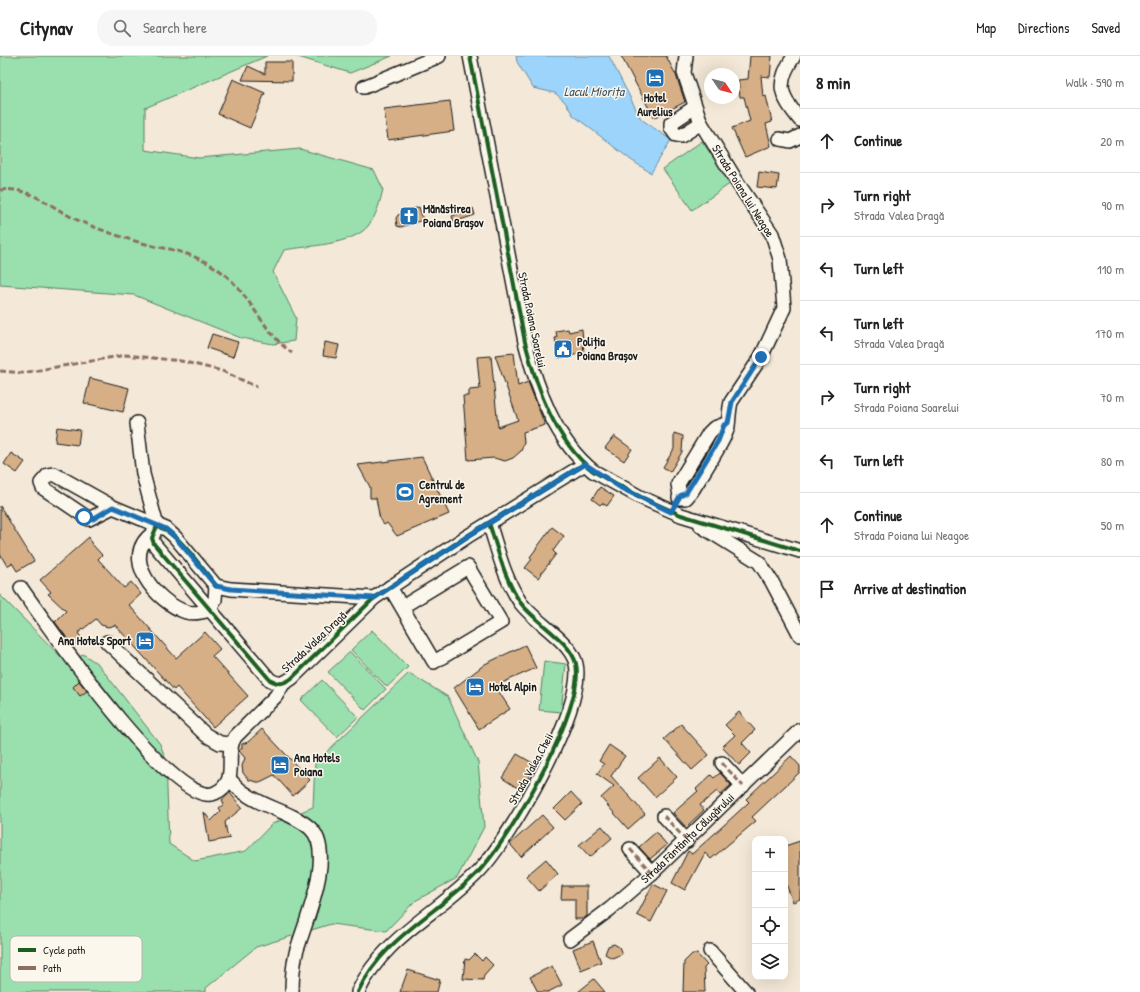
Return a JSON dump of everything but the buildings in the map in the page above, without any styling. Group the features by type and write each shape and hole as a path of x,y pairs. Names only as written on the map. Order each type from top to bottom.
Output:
{"street":[{"path":"364,87 439,56"},
{"name":"Strada Poiana Soarelui","path":"470,56 525,342 533,374 553,420 565,440 585,464 621,488 671,512 689,519 800,551"},
{"name":"Strada Poiana lui Neagoe","path":"671,512 680,498 686,498 692,491 720,444 728,427 726,424 732,402 761,357 784,308 780,259 772,234 739,186 701,123 684,74 684,56"},
{"path":"794,56 783,74 781,87 789,106 800,120"},
{"path":"695,107 671,123 671,128 676,135 681,136 701,123"},
{"path":"780,139 790,140 800,136"},
{"name":"Strada Valea Dragă","path":"137,423 143,474 155,530 154,544 270,680 283,684"},
{"name":"Strada Valea Dragă","path":"231,744 235,737 276,696 283,684 292,678 374,598 489,523 585,464"},
{"path":"113,507 89,519 43,488 41,483 48,475 54,474 155,530 166,529 175,537 216,586 231,589 374,598"},
{"path":"689,519 759,562 772,582 800,635"},
{"name":"Strada Valea Cheii","path":"358,992 376,961 391,944 463,886 489,860 516,817 550,757 562,734 570,708 578,673 574,659 566,647 528,612 520,601 504,570 489,523"},
{"path":"155,530 146,538 139,550 139,564 149,582 159,594 186,612 196,613 210,610 215,600 216,586"},
{"path":"759,562 760,552 767,541"},
{"path":"390,587 434,662 501,622 468,567 402,607"},
{"path":"21,588 106,705 146,750 184,783 200,793 214,794 225,787 230,780 231,744 220,743 206,735 107,642"},
{"path":"343,596 351,604 354,610 354,619"},
{"name":"Strada Fântânița Călugărului","path":"570,939 610,909 652,873 687,841 800,730"},
{"path":"722,763 743,786"},
{"path":"230,780 245,794 303,823 317,836 320,858 318,880 309,917 296,952 292,976 292,992"},
{"path":"664,816 687,841"},
{"path":"630,849 652,873"},
{"path":"710,951 746,992"}],"green space":[{"path":"0,56 267,56 145,108 145,150 199,158 300,149 374,170 383,189 376,213 368,226 352,237 341,241 284,250 273,272 296,318 294,341 273,344 241,338 134,295 0,285"},
{"path":"295,56 392,56 350,73"},
{"path":"702,141 731,183 692,210 663,169"},
{"path":"0,595 70,666 83,654 98,664 160,744 166,760 169,844 195,861 246,851 272,824 313,807 315,763 409,673 448,697 478,762 484,827 457,878 415,901 386,931 331,924 256,947 206,988 206,992 0,992"},
{"path":"372,630 408,667 387,687 351,650"},
{"path":"350,652 386,689 365,710 328,672"},
{"path":"544,661 566,664 561,712 539,710"},
{"path":"322,680 358,717 337,737 301,700"}],"water":[{"name":"Lacul Miorița","path":"516,56 609,56 641,119 671,140 651,173 631,160 573,115 565,102 555,93 533,88 517,62"}],"marked path":[{"path":"0,190 21,191 30,194 75,219 112,234 153,246 170,249 212,265 233,282 273,335 292,353"},
{"path":"0,371 22,373 126,355 181,361 222,371 257,387"},
{"path":"722,763 743,786"},
{"path":"664,816 687,841"},
{"path":"630,849 652,873"}],"cycle path":[{"path":"470,56 525,342 535,378 549,412 558,429 568,444 593,471 640,497 681,515 800,551"},
{"path":"216,586 181,543 165,530 157,526 152,538 154,544 270,680 276,683 284,683 292,678 374,598 468,536 585,464"},
{"path":"358,992 369,973 382,956 413,927 463,886 479,871 492,855 509,831 543,772 558,740 569,710 576,684 576,664 573,656 567,647 526,609 514,593 489,523"}],"place":[{"name":"Hotel Aurelius","path":"655,78"},
{"name":"Mănăstirea Poiana Brașov","path":"409,216"},
{"name":"Poliția Poiana Brașov","path":"563,349"},
{"name":"Centrul de Agrement","path":"405,492"},
{"name":"Ana Hotels Sport","path":"145,641"},
{"name":"Hotel Alpin","path":"475,687"},
{"name":"Ana Hotels Poiana","path":"280,765"}],"route":[{"path":"84,517 93,519 113,507 166,529 175,537 216,586 231,589 374,598 468,536 585,464 593,471 621,488 671,512 680,496 686,493 718,441 724,425 728,423 729,410 732,402 761,357"}]}
